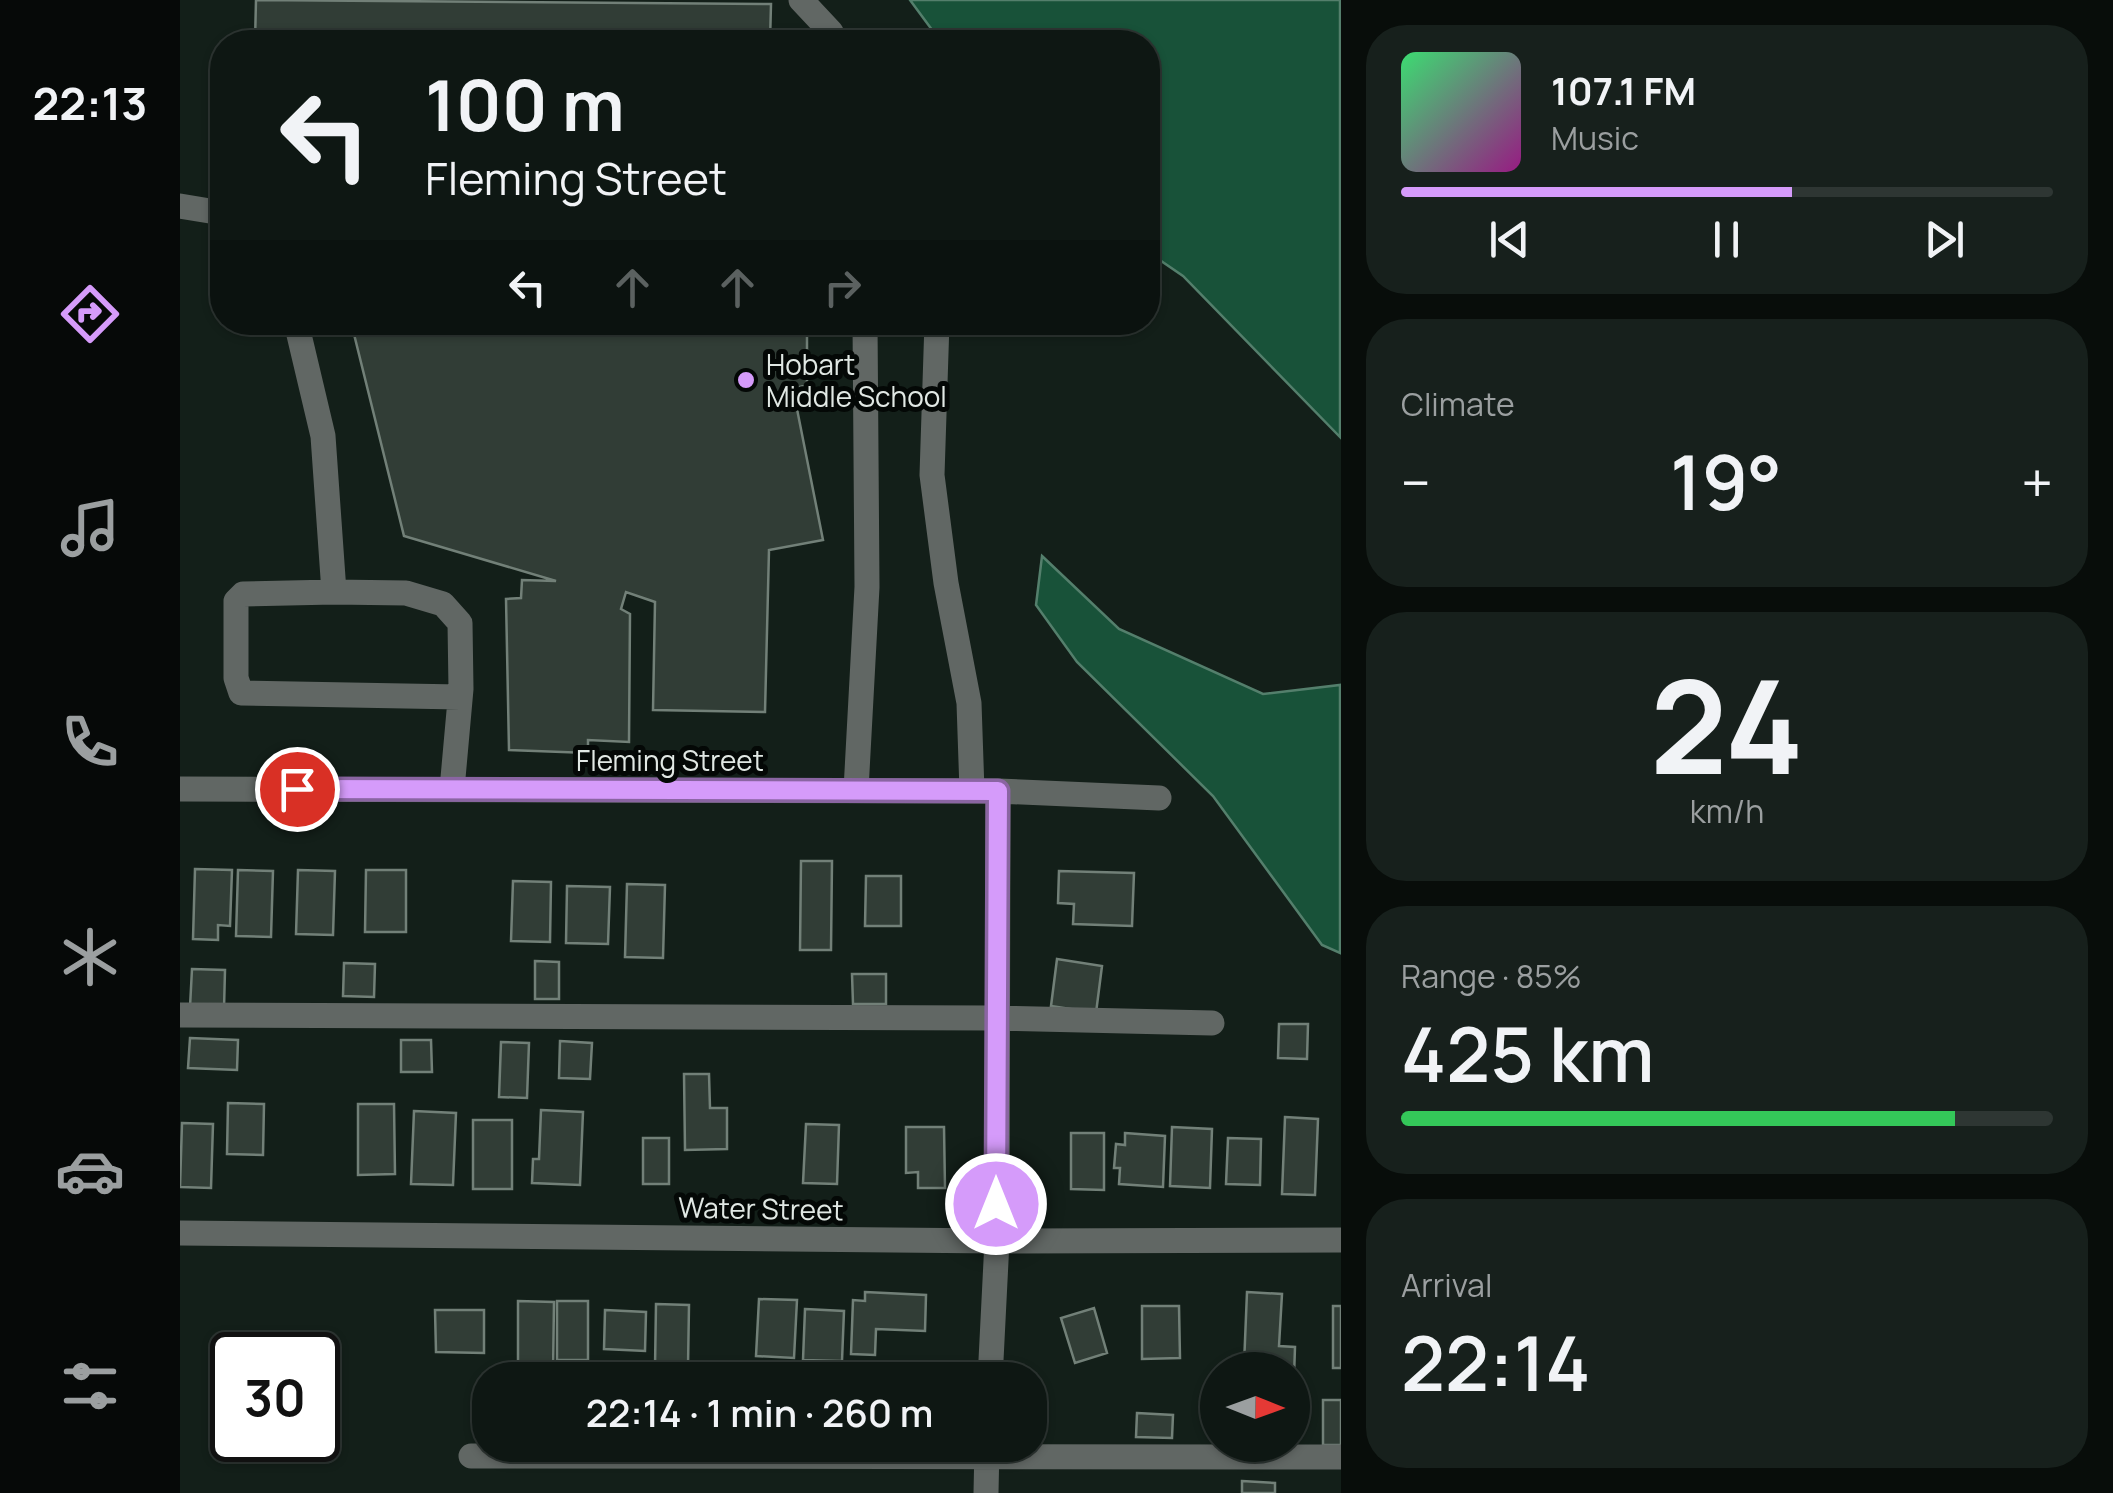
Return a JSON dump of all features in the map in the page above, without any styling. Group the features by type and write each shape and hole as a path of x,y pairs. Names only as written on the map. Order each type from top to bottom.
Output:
{"street":[{"path":"800,0 830,30"},
{"path":"180,206 210,212"},
{"path":"299,335 323,436 334,592"},
{"path":"856,790 867,587 865,335"},
{"path":"937,335 932,475 946,583 985,791 995,1018 997,1241 991,1362"},
{"path":"452,789 460,697 460,623 443,604 406,593 243,594 236,601 236,678 241,693 460,697"},
{"name":"Fleming Street","path":"180,788 985,791 1159,798"},
{"path":"180,1016 995,1018 1212,1023"},
{"name":"Water Street","path":"180,1232 997,1241 1340,1240"},
{"path":"1047,1452 1340,1457"},
{"path":"986,1493 987,1462"}],"shaded area":[{"path":"910,0 1340,0 1340,437 1183,276 1160,260 1160,30 932,30"},
{"path":"1042,556 1119,629 1263,694 1340,685 1340,953 1322,945 1213,796 1077,662 1036,605"}],"building":[{"path":"256,0 771,4 770,30 255,30"},
{"path":"354,335 807,335 807,385 793,389 823,540 769,550 765,712 653,710 655,602 626,592 621,609 630,614 629,742 588,740 588,753 509,750 506,599 521,598 522,580 556,581 404,536"},
{"path":"801,861 832,861 831,950 800,950"},
{"path":"195,869 232,870 230,926 218,925 218,940 193,939"},
{"path":"238,870 273,871 271,937 236,936"},
{"path":"298,870 335,871 333,935 296,934"},
{"path":"366,870 406,870 406,932 365,932"},
{"path":"1059,871 1134,873 1132,926 1073,924 1074,904 1058,903"},
{"path":"866,876 901,876 901,926 865,926"},
{"path":"513,881 551,882 550,942 511,941"},
{"path":"627,884 665,885 663,958 625,957"},
{"path":"567,886 610,887 608,944 566,943"},
{"path":"1057,959 1102,966 1096,1013 1051,1006"},
{"path":"535,961 559,962 559,999 535,999"},
{"path":"344,963 375,964 374,997 343,996"},
{"path":"192,969 225,970 224,1009 190,1007"},
{"path":"852,974 886,974 886,1004 853,1004"},
{"path":"1279,1024 1308,1024 1307,1059 1278,1058"},
{"path":"190,1038 238,1040 237,1070 188,1068"},
{"path":"401,1040 431,1040 432,1072 401,1072"},
{"path":"560,1041 592,1043 590,1079 559,1078"},
{"path":"501,1042 529,1043 527,1098 499,1097"},
{"path":"684,1074 709,1074 710,1108 727,1108 727,1149 685,1150"},
{"path":"228,1103 264,1104 263,1155 227,1154"},
{"path":"358,1104 394,1104 395,1174 358,1175"},
{"path":"541,1110 583,1112 580,1185 532,1183 533,1159 539,1159"},
{"path":"414,1111 456,1113 453,1185 411,1184"},
{"path":"1285,1117 1318,1119 1315,1195 1282,1194"},
{"path":"473,1120 512,1120 512,1189 473,1189"},
{"path":"182,1123 213,1124 211,1188 180,1187"},
{"path":"806,1124 839,1125 837,1184 803,1183"},
{"path":"906,1127 944,1127 945,1188 918,1188 918,1172 906,1173"},
{"path":"1172,1127 1212,1129 1210,1188 1170,1186"},
{"path":"1071,1133 1104,1133 1104,1190 1071,1189"},
{"path":"1125,1133 1165,1136 1163,1187 1119,1184 1120,1168 1114,1168 1116,1144 1125,1145"},
{"path":"643,1138 669,1138 669,1184 643,1184"},
{"path":"1228,1138 1261,1139 1260,1185 1226,1184"},
{"path":"865,1292 926,1295 925,1331 876,1329 875,1355 851,1354 853,1300 865,1301"},
{"path":"1247,1292 1282,1294 1279,1346 1295,1347 1295,1352 1245,1352"},
{"path":"759,1299 797,1300 794,1358 756,1356"},
{"path":"518,1301 554,1302 553,1362 518,1362"},
{"path":"557,1301 588,1301 588,1360 557,1360"},
{"path":"656,1304 689,1305 688,1362 655,1362"},
{"path":"1142,1306 1179,1306 1180,1358 1142,1359"},
{"path":"1333,1306 1341,1306 1341,1368 1333,1368"},
{"path":"1094,1308 1107,1353 1075,1363 1061,1318"},
{"path":"805,1309 844,1311 842,1361 803,1360"},
{"path":"435,1310 484,1310 484,1353 436,1352"},
{"path":"605,1310 646,1312 645,1351 604,1349"},
{"path":"1323,1400 1341,1400 1341,1445 1323,1445"},
{"path":"1137,1413 1173,1415 1172,1438 1136,1437"},
{"path":"1242,1481 1275,1483 1275,1493 1242,1493"}],"place":[{"name":"Hobart Middle School","path":"746,380"}],"route":[{"path":"297,789 998,791 996,1204"}]}
